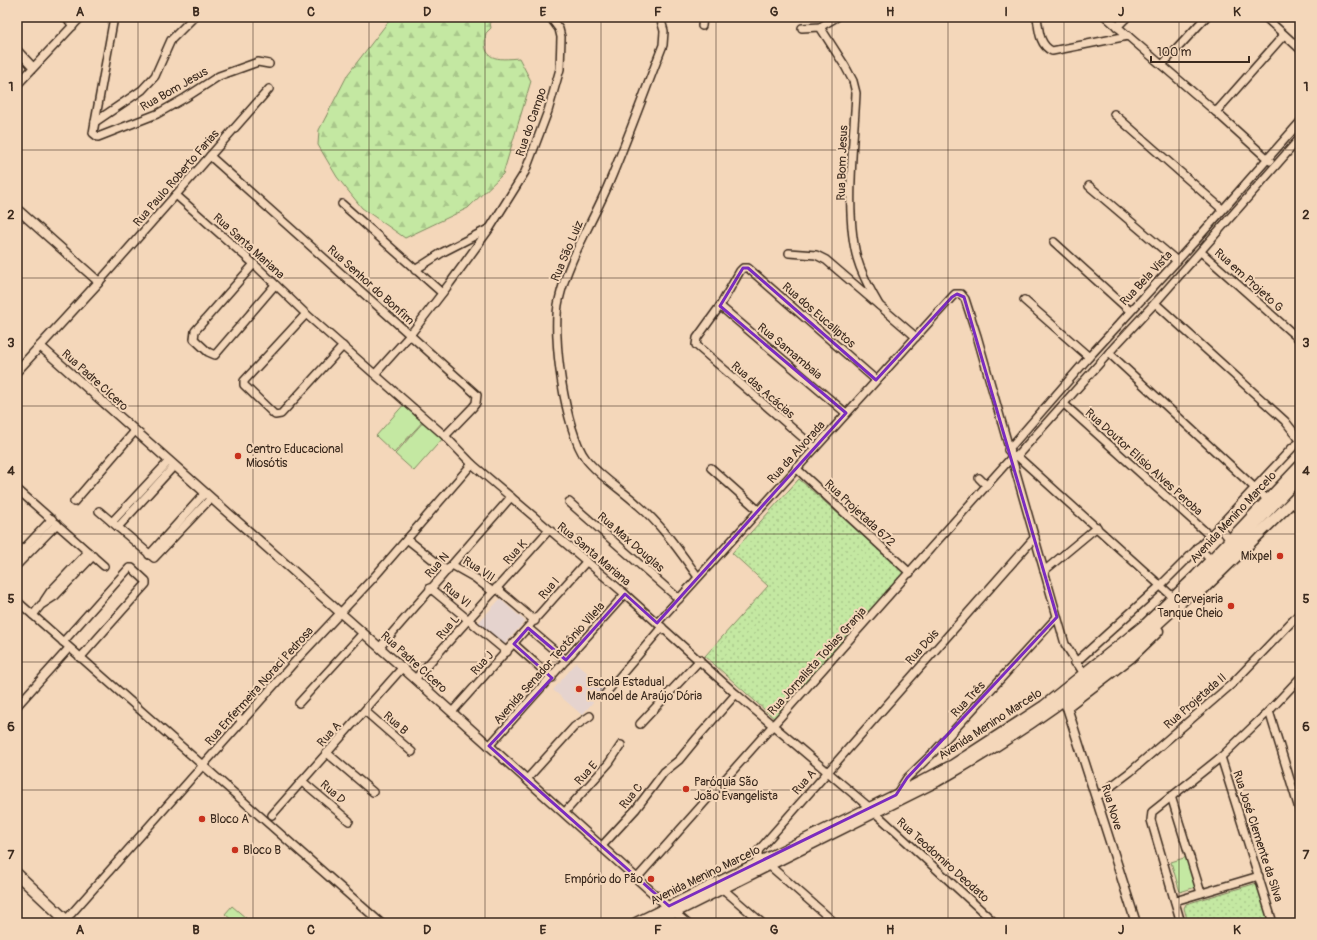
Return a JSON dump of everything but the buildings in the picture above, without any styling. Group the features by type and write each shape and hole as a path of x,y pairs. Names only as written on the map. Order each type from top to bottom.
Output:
{"main road":[{"name":"Avenida Menino Marcelo","path":"653,923 672,910 758,864 872,811 978,758 1066,703 1180,604 1272,502 1300,466"},
{"name":"Avenida Menino Marcelo","path":"636,923 723,889 770,866 872,811 896,795 953,765 1044,706 1146,624 1174,598 1230,540 1298,480"},
{"path":"1066,703 1124,662 1198,594 1300,494"},
{"path":"1272,502 1291,502"},
{"path":"1108,665 1124,662"},
{"path":"17,874 64,922"},
{"path":"17,883 64,922"}],"street":[{"path":"66,17 72,26"},
{"path":"17,85 81,17"},
{"path":"96,122 114,17"},
{"path":"96,122 142,90 155,76 171,40 194,17"},
{"name":"Rua do Campo","path":"375,374 410,335 442,293 490,228 525,172 548,111 560,69 562,44 559,29 550,17"},
{"name":"Rua São Luiz","path":"660,17 664,31 663,45 609,184 569,269 559,300 556,338 558,362 575,438 580,450 586,459 604,478 639,505 662,530 698,577"},
{"path":"702,26 703,17"},
{"path":"802,28 820,27 837,17"},
{"path":"1037,17 1040,37 1044,45 1052,51 1128,36"},
{"path":"1106,17 1275,165"},
{"path":"1117,28 1127,17"},
{"path":"1162,65 1206,17"},
{"path":"1265,17 1300,49"},
{"name":"Rua Bom Jesus","path":"820,27 854,82 856,93 851,196 853,238 860,267 879,305"},
{"path":"1216,112 1284,34"},
{"path":"17,50 33,68"},
{"name":"Rua Bom Jesus","path":"96,122 93,133 98,137 102,137 156,114 185,98 219,76 258,62 268,64"},
{"name":"Rua Paulo Roberto Farias","path":"99,282 269,89"},
{"path":"1114,114 1222,209"},
{"name":"Rua Bela Vista","path":"1008,450 1089,357 1197,239 1300,122"},
{"name":"Rua Bela Vista","path":"1014,457 1155,303 1300,138"},
{"name":"Rua Senhor do Bonfim","path":"210,156 477,395 476,403 473,407 445,436"},
{"path":"1089,186 1177,261"},
{"name":"Rua Santa Mariana","path":"176,195 254,264 306,314 445,436 472,464 625,594 736,694 872,811"},
{"path":"342,204 442,293"},
{"path":"17,208 99,282 17,371"},
{"path":"415,270 443,252 490,228"},
{"name":"Rua em Projeto G","path":"1197,239 1203,249 1300,340"},
{"path":"1054,242 1130,311"},
{"path":"789,253 816,255 826,260 916,337"},
{"path":"254,264 195,331 194,338 208,352 215,355 275,285"},
{"name":"Rua dos Eucaliptos","path":"720,306 740,271 745,267 748,268 876,380"},
{"name":"Rua da Alvorada","path":"605,694 698,577 846,412 952,297 957,294 964,296 977,336"},
{"path":"1024,300 1089,357"},
{"path":"1075,663 1161,585 1210,536 1300,441 1285,421 1155,303"},
{"name":"Rua das Acácias","path":"720,306 697,338 695,342 698,348 814,448"},
{"name":"Rua Samambaia","path":"720,306 846,412"},
{"path":"306,314 245,379 244,386 275,414 281,414 343,346"},
{"path":"970,342 977,336 1008,450 1014,457 1097,526 1174,598"},
{"path":"1106,338 1115,346"},
{"name":"Rua Padre Cícero","path":"40,346 380,647 601,846 638,877 672,910"},
{"path":"1108,353 1272,502"},
{"name":"Rua Doutor Elísio Alves Peroba","path":"1064,404 1210,536"},
{"path":"74,502 135,431"},
{"path":"1014,457 1044,571 1067,649 1075,663 1084,674"},
{"name":"Rua Jornalista Tobias Granja","path":"638,877 1014,457"},
{"path":"115,525 172,463"},
{"name":"Rua Enfermeira Noraci Pedrosa","path":"64,922 242,721 297,655 340,613 472,464"},
{"path":"711,468 758,510"},
{"name":"Rua Projetada 672","path":"796,468 910,573"},
{"path":"978,478 987,486"},
{"path":"18,492 104,566"},
{"path":"99,512 149,555 156,558 208,495"},
{"name":"Rua N","path":"380,647 511,497"},
{"name":"Rua Max Douglas","path":"569,502 679,599"},
{"path":"1291,502 1300,510"},
{"path":"17,556 54,522"},
{"path":"17,566 54,522"},
{"path":"1044,571 1097,526"},
{"path":"1219,526 1230,540"},
{"name":"Rua K","path":"495,590 549,530"},
{"name":"Rua Dois","path":"827,772 1035,537"},
{"name":"Rua VII","path":"407,539 449,568 475,578 495,590 535,620"},
{"path":"1198,548 1211,560"},
{"path":"33,615 41,605 55,596 90,554"},
{"name":"Rua I","path":"528,628 586,562"},
{"path":"63,642 129,568 132,568 146,581 146,584 80,658"},
{"name":"Rua VI","path":"430,588 469,619"},
{"name":"Rua L","path":"415,679 495,590"},
{"name":"Avenida Senador Teotônio Vilela","path":"489,746 552,678 566,660 625,594"},
{"path":"17,601 381,923"},
{"name":"Rua Projetada II","path":"1097,797 1130,772 1233,683 1300,613"},
{"name":"Rua Três","path":"896,795 907,778 933,752 1057,617"},
{"path":"469,619 507,652"},
{"path":"528,628 566,660"},
{"name":"Rua J","path":"452,712 528,628"},
{"path":"299,703 363,633"},
{"path":"514,644 552,678"},
{"path":"17,706 69,648"},
{"path":"640,724 700,660"},
{"name":"Rua A","path":"272,815 365,711 402,667"},
{"path":"1181,923 1151,816 1152,812 1155,808 1221,757 1269,711 1300,678"},
{"name":"Rua C","path":"601,846 636,809 664,772 679,760 696,738 736,694"},
{"name":"Rua Nove","path":"1066,703 1097,797 1135,922"},
{"name":"Rua B","path":"365,711 412,752"},
{"path":"1269,711 1300,812"},
{"path":"236,714 242,721"},
{"path":"527,779 574,727 590,716"},
{"name":"Rua E","path":"564,813 609,763 621,745"},
{"path":"327,753 373,792"},
{"name":"Rua José Clemente da Silva","path":"1221,757 1274,923"},
{"name":"Rua A","path":"758,864 758,851 827,772"},
{"name":"Rua D","path":"302,781 349,821"},
{"path":"1171,796 1201,893"},
{"name":"Rua Teodomiro Deodato","path":"872,811 995,923"},
{"path":"770,866 835,923"},
{"path":"1175,901 1259,876"},
{"path":"723,889 762,923"},
{"path":"672,910 687,923"}],"highlighted area":[{"path":"743,268 748,268 876,380 952,297 957,294 964,297 1057,617 907,778 896,795 669,906 489,746 552,678 514,644 528,628 566,660 625,594 657,623 846,413 720,306"}],"shaded area":[{"path":"500,599 525,621 504,645 478,623"},
{"name":"Escola Estadual Manoel de Araújo Dória","path":"576,663 605,688 582,715 553,690"}],"green space":[{"path":"398,17 489,17 491,28 486,33 485,42 488,54 492,57 504,59 519,58 531,81 503,174 468,208 405,238 362,208 337,177 318,145 319,130 348,74 388,22"},
{"path":"406,402 425,419 394,453 376,436"},
{"path":"425,420 444,437 414,471 395,454"},
{"path":"799,479 905,573 777,721 705,656 768,586 732,553"},
{"path":"1187,857 1196,887 1180,892 1171,862"},
{"path":"1257,883 1273,923 1188,923 1184,908 1186,904"},
{"path":"232,906 246,918 242,923 235,923 225,914"}],"place":[{"name":"Centro Educacional Miosótis","path":"238,456"},
{"name":"Mixpel","path":"1280,556"},
{"name":"Cervejaria Tanque Cheio","path":"1231,606"},
{"name":"Escola Estadual Manoel de Araújo Dória","path":"579,689"},
{"name":"Paróquia São João Evangelista","path":"686,789"},
{"name":"Bloco A","path":"202,819"},
{"name":"Bloco B","path":"235,850"},
{"name":"Empório do Pão","path":"651,879"}]}
